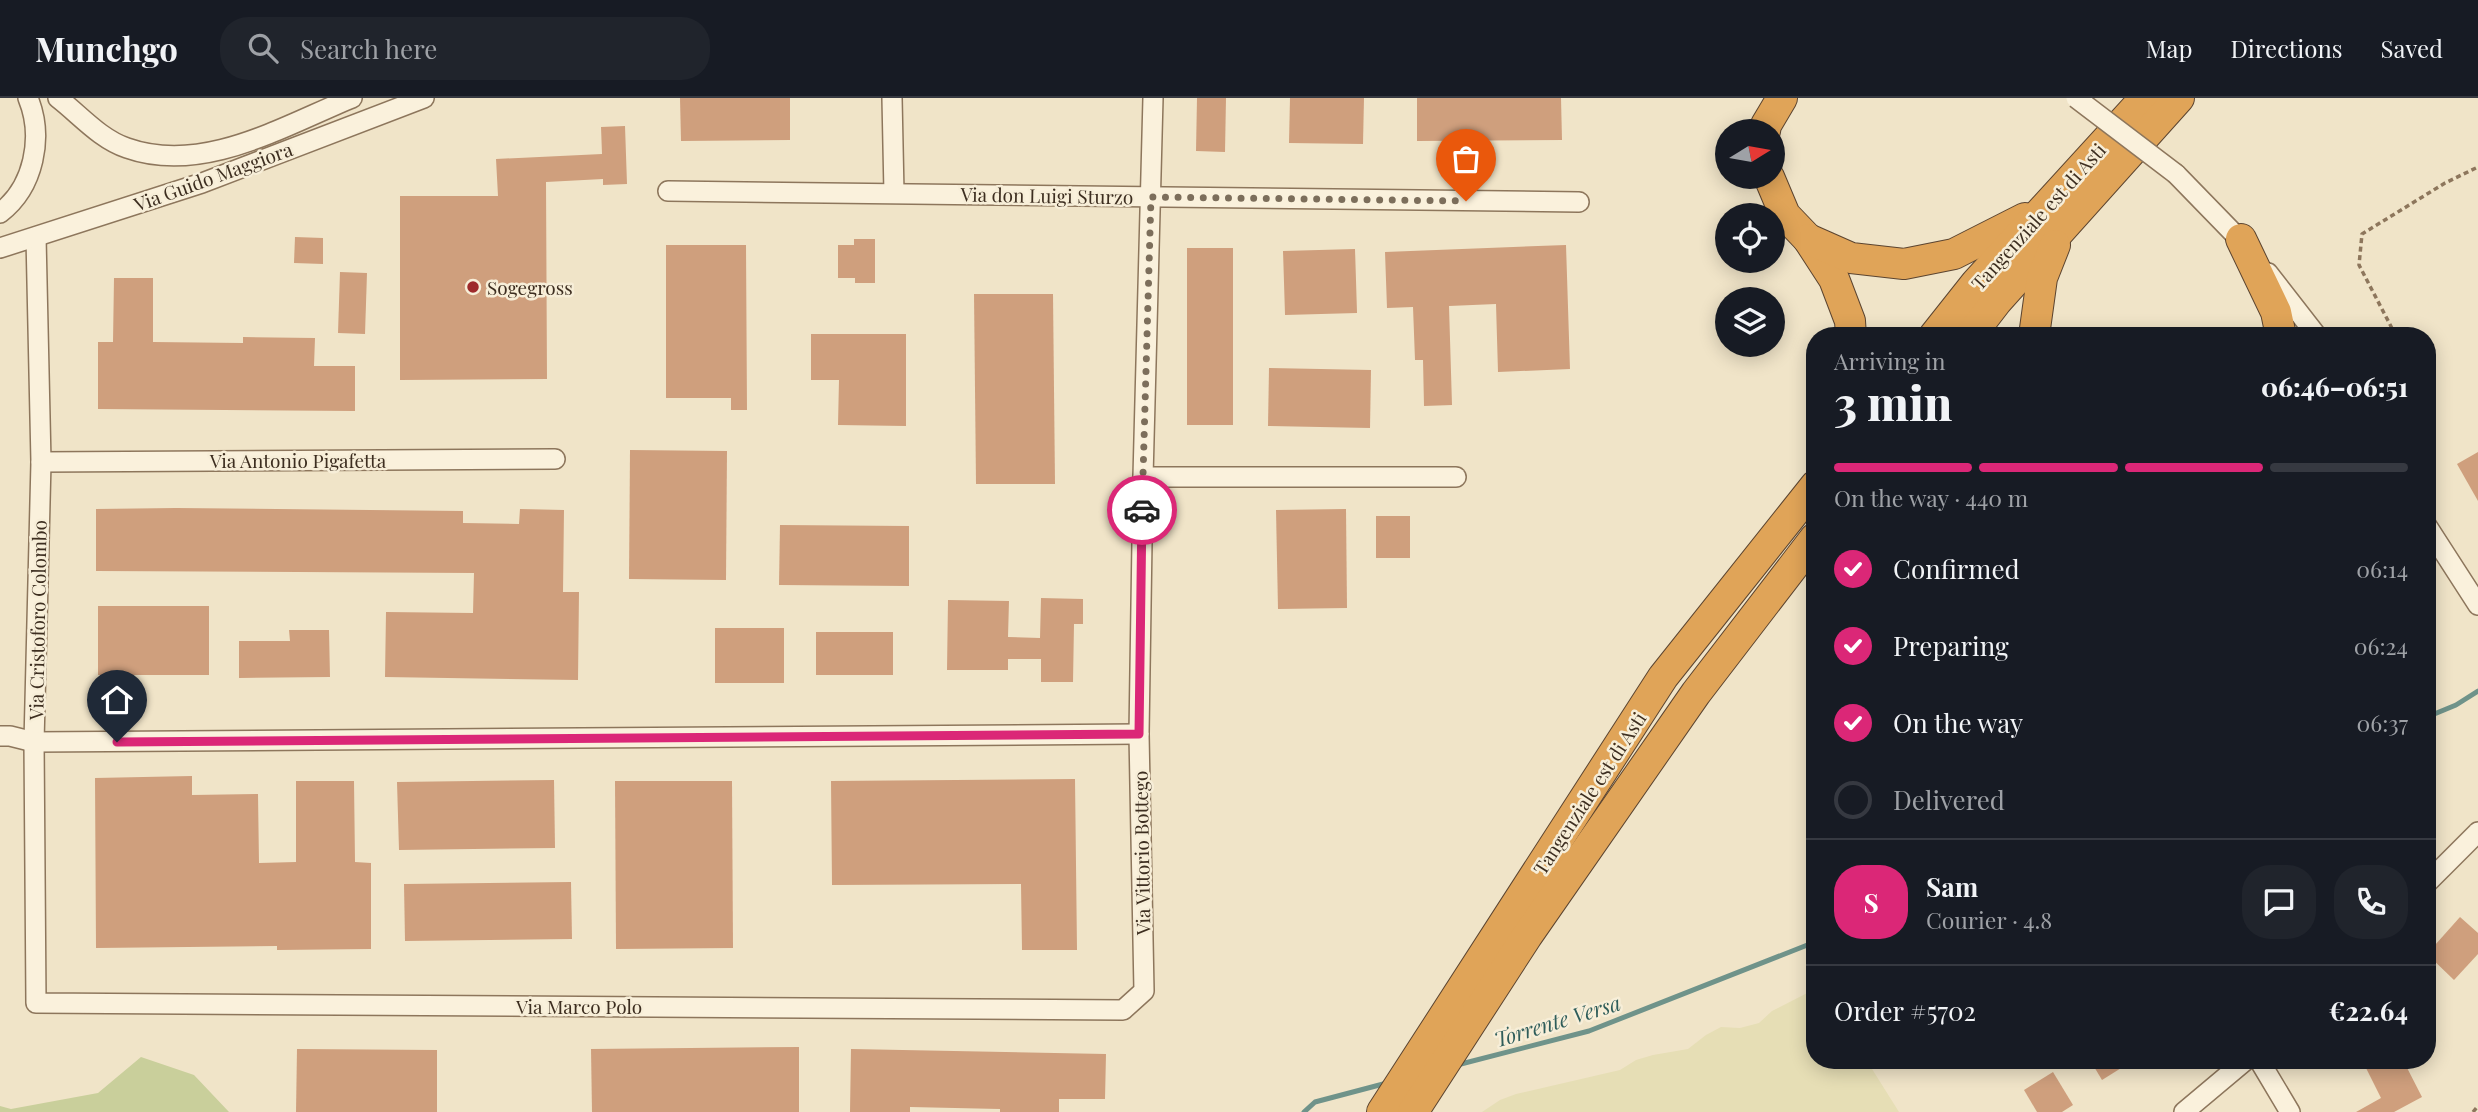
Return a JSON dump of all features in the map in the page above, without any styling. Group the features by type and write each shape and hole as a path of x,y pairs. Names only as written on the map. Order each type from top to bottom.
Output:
{"highway":[{"path":"1770,119 1782,98"},
{"name":"Tangenziale est di Asti","path":"1977,327 2054,217 2145,98"},
{"name":"Tangenziale est di Asti","path":"1941,327 1976,283 2054,217 2179,98"},
{"path":"1774,189 1785,215 1808,239 1834,279 1850,327"},
{"path":"1808,239 1851,258 1904,264 1954,254 2054,217"},
{"path":"2035,327 2054,217"},
{"path":"2241,239 2276,312 2279,327"},
{"name":"Tangenziale est di Asti","path":"1382,1112 1663,677 1806,497"},
{"name":"Tangenziale est di Asti","path":"1413,1112 1527,936 1696,693 1806,550"}],"street":[{"path":"0,213 25,184 37,146 33,108 28,98"},
{"path":"58,98 95,130 125,148 153,155 179,157 227,150 352,98"},
{"name":"Via Guido Maggiora","path":"0,248 202,183 424,98"},
{"path":"892,98 894,193"},
{"name":"Via Vittorio Bottego","path":"1123,1010 1144,991 1139,734 1153,98"},
{"path":"2076,98 2176,174 2241,239 2310,327"},
{"name":"Via don Luigi Sturzo","path":"668,191 1579,202"},
{"name":"Via Cristoforo Colombo","path":"36,237 41,462 34,742 36,1003"},
{"name":"Via Antonio Pigafetta","path":"41,462 555,459"},
{"path":"1143,477 1456,477"},
{"path":"2436,540 2478,605"},
{"path":"0,736 34,742 1139,734"},
{"path":"2436,874 2478,831"},
{"name":"Via Marco Polo","path":"36,1003 1123,1010"},
{"path":"2184,1112 2235,1069"},
{"path":"2264,1069 2290,1112"}],"path":[{"path":"2391,327 2359,265 2362,234 2445,183 2478,167"},
{"path":"2473,1112 2478,1106"}],"shaded area":[{"path":"1806,994 1806,1069 1872,1069 1899,1112 1482,1112 1500,1100 1516,1094 1620,1070 1636,1060 1688,1049 1721,1027 1740,1028 1759,1023 1772,1011"}],"green space":[{"path":"141,1057 194,1075 229,1112 0,1112 0,1106 11,1109 98,1093"}],"building":[{"path":"680,98 790,98 790,140 681,141"},
{"path":"1197,98 1226,98 1225,152 1196,151"},
{"path":"1290,98 1364,98 1363,144 1289,143"},
{"path":"1417,98 1561,98 1562,140 1417,141"},
{"name":"Sogegross","path":"625,126 627,184 603,185 603,179 546,182 547,379 400,380 400,196 498,196 496,159 602,154 601,127"},
{"path":"295,237 323,238 323,264 294,263"},
{"path":"854,239 875,239 875,283 855,283 855,278 838,278 838,245 854,245"},
{"path":"666,245 746,245 747,410 731,410 731,398 666,398"},
{"path":"1566,245 1570,369 1498,372 1496,304 1449,306 1452,405 1424,406 1423,360 1415,360 1413,307 1387,308 1385,252"},
{"path":"1187,248 1233,248 1233,425 1187,425"},
{"path":"1355,249 1357,313 1285,315 1283,251"},
{"path":"340,272 367,273 365,334 338,333"},
{"path":"114,278 153,278 153,342 243,343 243,337 315,338 314,366 355,366 355,411 98,409 98,342 113,342"},
{"path":"974,294 1053,294 1055,484 976,484"},
{"path":"811,334 906,334 906,426 838,425 839,380 811,380"},
{"path":"1269,368 1371,370 1370,428 1268,426"},
{"path":"630,450 727,451 726,580 629,579"},
{"path":"2478,452 2478,501 2457,464"},
{"path":"96,509 463,511 463,523 519,524 520,509 564,510 563,592 579,592 578,680 385,677 386,612 473,613 474,573 96,571"},
{"path":"1346,509 1347,608 1278,609 1276,510"},
{"path":"1376,516 1410,516 1410,558 1376,558"},
{"path":"780,525 909,526 909,586 779,585"},
{"path":"1041,598 1083,599 1083,624 1074,624 1073,682 1041,682 1041,659 1008,659 1008,670 947,670 948,600 1009,601 1008,637 1040,638"},
{"path":"98,606 209,606 209,675 98,675"},
{"path":"715,628 784,628 784,683 715,683"},
{"path":"289,630 329,630 330,677 239,678 239,641 290,641"},
{"path":"816,632 893,632 893,675 816,675"},
{"path":"192,776 192,795 258,794 259,863 296,862 296,781 354,781 355,862 371,863 371,949 277,950 277,946 96,948 95,778"},
{"path":"1075,779 1077,950 1022,950 1021,884 832,885 831,781"},
{"path":"554,780 555,848 399,850 397,782"},
{"path":"615,781 732,781 733,948 616,949"},
{"path":"571,882 572,939 405,941 404,884"},
{"path":"2460,917 2478,933 2478,954 2454,980 2436,963 2436,944"},
{"path":"799,1047 799,1112 592,1112 591,1049"},
{"path":"297,1049 437,1050 437,1112 296,1112"},
{"path":"851,1049 1106,1054 1105,1099 1059,1099 1059,1112 910,1107 910,1112 850,1112"},
{"path":"2095,1069 2120,1069 2102,1080"},
{"path":"2366,1069 2408,1069 2422,1097 2394,1112 2356,1112 2381,1098"},
{"path":"2053,1072 2073,1105 2062,1112 2037,1112 2024,1090"}],"waterway":[{"name":"Torrente Versa","path":"2436,713 2478,691"},
{"name":"Torrente Versa","path":"1457,1065 1589,1031 1806,946"},
{"name":"Torrente Versa","path":"1304,1112 1315,1102 1387,1083"}],"way so far":[{"path":"1142,510 1151,197 1466,201"}],"place":[{"name":"Sogegross","path":"473,287"}],"route":[{"path":"117,742 1139,734 1142,510"}]}
